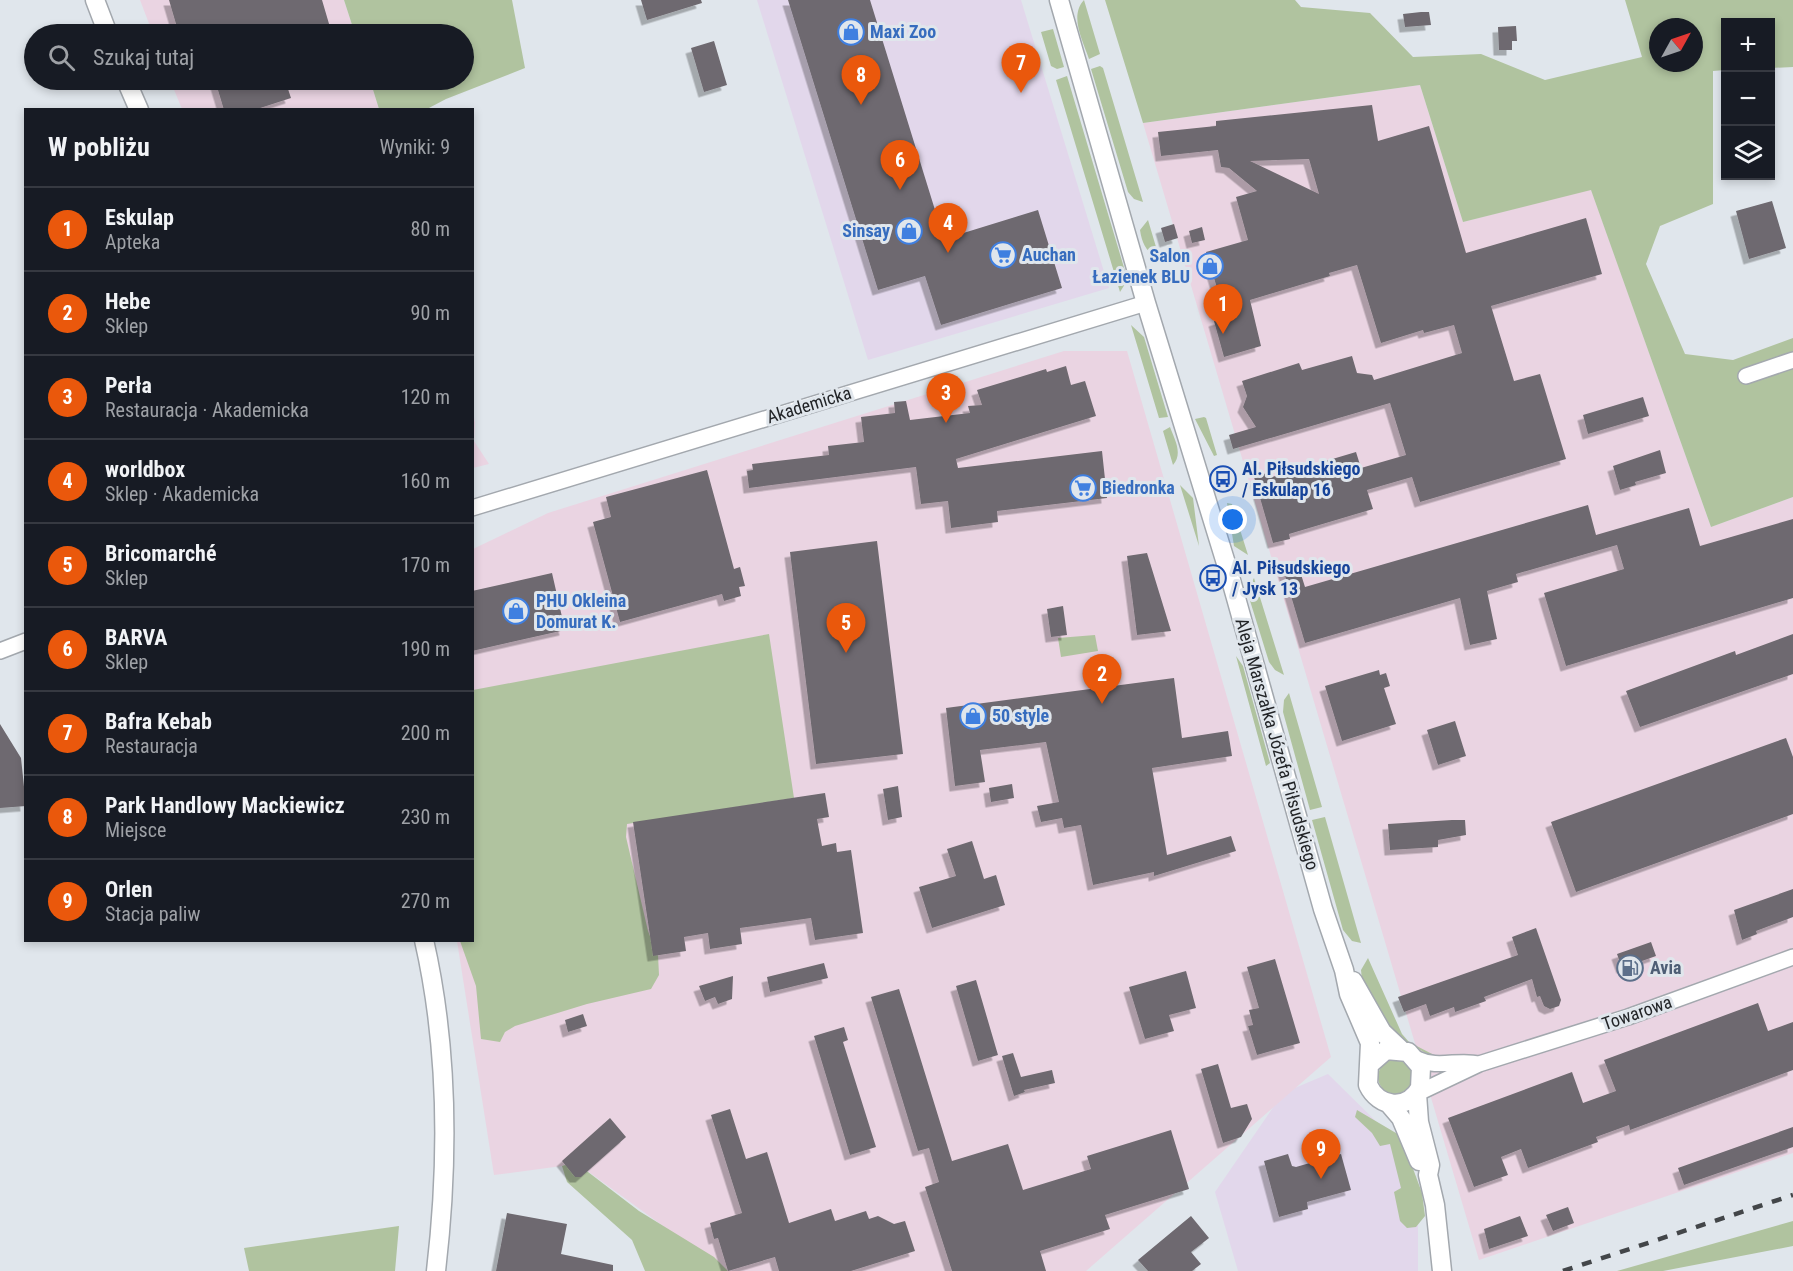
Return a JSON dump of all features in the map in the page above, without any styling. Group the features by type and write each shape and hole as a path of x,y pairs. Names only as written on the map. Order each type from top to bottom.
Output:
{"street":[{"path":"95,0 104,24"},
{"name":"Aleja Marszałka Józefa Piłsudskiego","path":"1059,0 1146,303 1229,573 1323,909 1344,970 1348,994 1370,1043 1367,1078 1371,1091 1376,1097 1389,1104 1401,1118 1422,1170 1428,1174"},
{"path":"130,90 138,108"},
{"name":"Akademicka","path":"474,507 1146,303"},
{"path":"1746,376 1793,360"},
{"path":"0,651 24,642"},
{"path":"424,942 437,1007 445,1092 446,1170 436,1271"},
{"name":"Towarowa","path":"1418,1093 1479,1064 1628,1017 1793,957"},
{"name":"Aleja Marszałka Józefa Piłsudskiego","path":"1344,970 1358,987 1382,1032 1400,1049 1417,1059 1423,1072 1418,1093 1418,1115 1430,1165 1428,1174 1435,1205 1442,1271"},
{"path":"1370,1064 1380,1053 1400,1049"},
{"name":"Towarowa","path":"1417,1059 1441,1065 1470,1062 1479,1064"},
{"path":"1389,1104 1403,1103 1418,1093"}],"shaded area":[{"path":"140,0 344,0 352,24 149,24"},
{"path":"757,0 1021,0 1109,288 868,360"},
{"path":"1420,85 1463,222 1591,189 1711,527 1793,497 1793,1153 1479,1260 1143,123"},
{"path":"174,90 373,90 379,108 182,108"},
{"path":"1064,351 1127,351 1331,1057 1086,1271 725,1271 575,1162 562,1166 494,1175 457,942 474,942 474,549 548,513"},
{"path":"474,441 489,464 474,468"},
{"path":"1328,1074 1398,1143 1418,1217 1418,1271 1238,1271 1215,1192 1283,1093"}],"green space":[{"path":"344,0 512,0 525,68 474,88 474,24 352,24"},
{"path":"1084,0 1100,54 1089,59 1077,21 1080,6"},
{"path":"1105,0 1295,0 1301,7 1370,13 1413,57 1481,54 1545,80 1642,57 1625,0 1793,0 1793,67 1775,68 1775,18 1721,18 1721,70 1713,71 1713,204 1660,226 1646,264 1685,354 1733,360 1793,338 1793,497 1711,527 1591,190 1463,222 1420,85 1143,123"},
{"path":"1053,29 1064,67 1057,69 1051,66 1041,32"},
{"path":"1100,66 1103,68 1143,202 1134,199 1128,192 1091,69"},
{"path":"1067,76 1125,271 1125,284 1120,292 1056,80"},
{"path":"373,90 469,90 429,108 379,108"},
{"path":"1148,220 1159,257 1145,247 1142,239 1140,230"},
{"path":"1131,325 1144,337 1168,417 1159,418"},
{"path":"1204,417 1217,455 1214,456 1195,419"},
{"path":"1170,427 1178,452 1173,465 1163,431"},
{"path":"1180,485 1193,498 1199,546"},
{"path":"1227,503 1232,504 1248,555 1234,546"},
{"path":"1254,578 1284,675 1275,670 1269,662 1247,591"},
{"path":"769,634 794,798 627,824 626,837 648,931 658,955 659,975 651,989 587,1004 515,1026 505,1032 500,1042 481,1039 476,986 460,942 474,942 474,690"},
{"path":"1095,635 1098,651 1061,657 1058,638"},
{"path":"1236,656 1243,666 1270,763 1266,766"},
{"path":"1289,693 1322,807 1310,810 1283,712 1284,700"},
{"path":"1325,817 1361,943 1352,941 1343,930 1312,820"},
{"path":"1368,958 1402,1034 1409,1042 1434,1055 1434,1058 1393,1034 1362,980 1361,970"},
{"path":"1395,1060 1407,1065 1412,1077 1407,1089 1395,1094 1383,1089 1378,1077 1383,1065"},
{"path":"1357,1110 1401,1136 1422,1193 1425,1216 1416,1227 1407,1228 1400,1221 1394,1192 1401,1188 1390,1144 1380,1146 1372,1133 1355,1117"},
{"path":"575,1162 639,1211 714,1257 728,1271 645,1271 632,1240 567,1182 562,1166"},
{"path":"1793,1221 1793,1246 1663,1271 1617,1271"},
{"path":"399,1226 395,1271 249,1271 244,1248"}],"building":[{"path":"169,0 322,0 329,24 176,24"},
{"path":"641,0 701,0 702,3 647,20"},
{"path":"788,0 870,0 944,239 1038,210 1062,288 941,325 925,276 878,290"},
{"path":"1429,12 1431,25 1405,27 1403,14"},
{"path":"1516,26 1517,41 1512,41 1512,50 1499,50 1498,27"},
{"path":"714,41 727,85 704,92 691,48"},
{"path":"218,90 288,90 291,98 260,108 223,108"},
{"path":"1372,105 1378,141 1429,126 1466,253 1586,218 1602,274 1491,306 1514,381 1540,374 1566,459 1420,502 1412,477 1367,490 1373,509 1289,534 1290,539 1273,543 1254,477 1270,472 1272,477 1356,452 1361,468 1406,455 1390,403 1233,449 1229,435 1256,427 1243,407 1247,396 1242,381 1299,363 1302,370 1352,356 1357,373 1372,375 1374,380 1462,353 1454,325 1424,333 1423,330 1381,343 1357,265 1329,273 1330,276 1250,300 1261,346 1224,357 1214,321 1226,317 1206,252 1248,240 1236,197 1257,191 1229,168 1221,167 1218,150 1161,156 1158,132 1216,126 1216,121","holes":["1309,159 1319,194 1250,161"]},
{"path":"1772,201 1786,248 1749,259 1736,211"},
{"path":"1174,224 1178,238 1165,242 1161,228"},
{"path":"1202,227 1205,240 1192,243 1189,231"},
{"path":"1066,366 1071,385 1085,381 1096,416 956,459 958,468 1102,451 1107,498 997,511 998,522 951,528 948,501 921,504 916,467 749,488 747,471 753,470 752,464 829,455 828,446 864,442 861,417 895,413 894,402 906,401 910,420 970,413 968,406 982,405 977,390 1046,369 1047,372"},
{"path":"1643,397 1649,416 1588,434 1583,415"},
{"path":"1660,450 1666,473 1635,482 1636,485 1620,490 1613,466"},
{"path":"707,470 734,569 740,567 745,586 739,587 741,596 724,601 722,594 620,622 593,522 611,517 606,497"},
{"path":"1588,505 1596,535 1689,508 1700,546 1793,519 1793,598 1566,666 1544,593 1624,569 1617,545 1516,574 1518,582 1487,591 1497,639 1470,645 1460,598 1305,643 1283,569 1298,565 1305,587"},
{"path":"877,541 903,754 816,764 790,552"},
{"path":"1147,553 1171,631 1137,635 1127,556"},
{"name":"PHU Okleina Domurat K.","path":"552,573 565,630 474,651 474,591"},
{"path":"1063,606 1067,635 1051,637 1047,609"},
{"path":"1793,634 1793,674 1640,727 1626,691 1735,651 1736,655"},
{"path":"1379,670 1380,675 1386,673 1390,686 1384,688 1396,724 1342,741 1325,686"},
{"path":"1174,678 1182,738 1228,731 1232,756 1152,768 1167,855 1231,836 1236,851 1154,876 1154,872 1093,885 1081,825 1064,828 1062,818 1041,822 1037,806 1059,802 1046,742 980,750 985,782 955,786 946,708"},
{"path":"1455,721 1466,756 1438,765 1427,730"},
{"path":"0,724 21,758 24,806 0,808"},
{"path":"1786,738 1793,757 1793,814 1576,892 1551,822"},
{"path":"1012,784 1014,798 991,802 989,788"},
{"path":"898,786 902,817 888,820 883,789"},
{"path":"825,793 829,817 817,819 822,846 836,843 837,852 851,850 863,933 815,940 811,918 740,928 742,944 710,949 708,933 684,937 686,951 653,956 633,822"},
{"path":"1465,820 1466,835 1438,840 1438,847 1390,850 1388,824"},
{"path":"972,841 984,879 996,875 1005,905 932,928 919,887 956,876 947,849"},
{"path":"1793,889 1793,917 1756,931 1757,934 1742,940 1734,910"},
{"path":"1536,928 1561,1000 1559,1006 1550,1009 1544,1006 1540,996 1537,997 1532,979 1484,997 1486,1001 1455,1012 1454,1007 1430,1016 1426,1004 1404,1012 1398,997 1518,955 1512,937"},
{"path":"1651,942 1656,956 1622,968 1617,954"},
{"path":"1275,959 1300,1043 1257,1055 1248,1026 1253,1025 1249,1010 1259,1008 1247,967"},
{"path":"824,963 828,978 770,992 767,977"},
{"path":"1186,971 1196,1008 1169,1015 1174,1031 1145,1039 1129,987"},
{"path":"733,976 732,999 718,1004 715,997 705,1001 699,986"},
{"path":"976,980 998,1055 978,1061 956,986"},
{"path":"899,989 952,1161 1008,1144 1023,1190 1091,1169 1087,1156 1171,1130 1189,1189 1105,1215 1110,1229 1040,1251 1046,1271 952,1271 925,1187 939,1182 929,1148 918,1151 871,997"},
{"path":"1758,1003 1768,1031 1793,1022 1793,1070 1630,1130 1629,1125 1596,1137 1598,1142 1528,1168 1521,1149 1501,1157 1508,1175 1474,1187 1448,1118 1572,1072 1583,1103 1616,1091 1604,1060"},
{"path":"583,1014 587,1026 568,1032 565,1020"},
{"path":"844,1027 848,1040 843,1042 876,1147 850,1155 814,1036"},
{"path":"1013,1053 1021,1077 1052,1070 1055,1083 1024,1090 1025,1092 1014,1096 1002,1056"},
{"path":"1218,1064 1231,1108 1247,1104 1252,1119 1241,1137 1223,1143 1201,1069"},
{"path":"730,1109 746,1159 767,1152 789,1223 831,1209 835,1221 866,1211 869,1219 878,1216 894,1224 905,1221 915,1251 851,1271 779,1271 775,1257 728,1271 718,1238 714,1239 710,1223 742,1213 711,1115"},
{"path":"610,1118 626,1137 581,1177 575,1177 562,1161"},
{"path":"1793,1127 1793,1147 1684,1185 1678,1168"},
{"path":"1288,1154 1292,1166 1296,1167 1341,1154 1351,1190 1307,1202 1308,1209 1279,1217 1264,1161"},
{"path":"1568,1207 1574,1223 1553,1231 1546,1215"},
{"path":"507,1213 567,1224 561,1254 613,1265 613,1271 496,1271"},
{"path":"1191,1216 1209,1238 1191,1252 1201,1264 1192,1271 1148,1271 1138,1260"},
{"path":"1520,1216 1528,1236 1489,1249 1484,1229"}],"railway":[{"path":"1563,1271 1793,1195"}],"place":[{"name":"Maxi Zoo","path":"851,32"},
{"name":"Bafra Kebab","path":"1021,93"},
{"name":"Park Handlowy Mackiewicz","path":"861,105"},
{"name":"BARVA","path":"900,190"},
{"name":"Sinsay","path":"909,231"},
{"name":"worldbox","path":"948,253"},
{"name":"Auchan","path":"1003,255"},
{"name":"Salon Łazienek BLU","path":"1210,266"},
{"name":"Eskulap","path":"1223,334"},
{"name":"Perła","path":"946,423"},
{"name":"Al. Piłsudskiego / Eskulap 16","path":"1223,479"},
{"name":"Biedronka","path":"1083,488"},
{"name":"Al. Piłsudskiego / Jysk 13","path":"1213,578"},
{"name":"PHU Okleina Domurat K.","path":"516,611"},
{"name":"Bricomarché","path":"846,653"},
{"name":"Hebe","path":"1102,704"},
{"name":"50 style","path":"973,716"},
{"name":"Avia","path":"1630,968"},
{"name":"Orlen","path":"1321,1179"}]}
